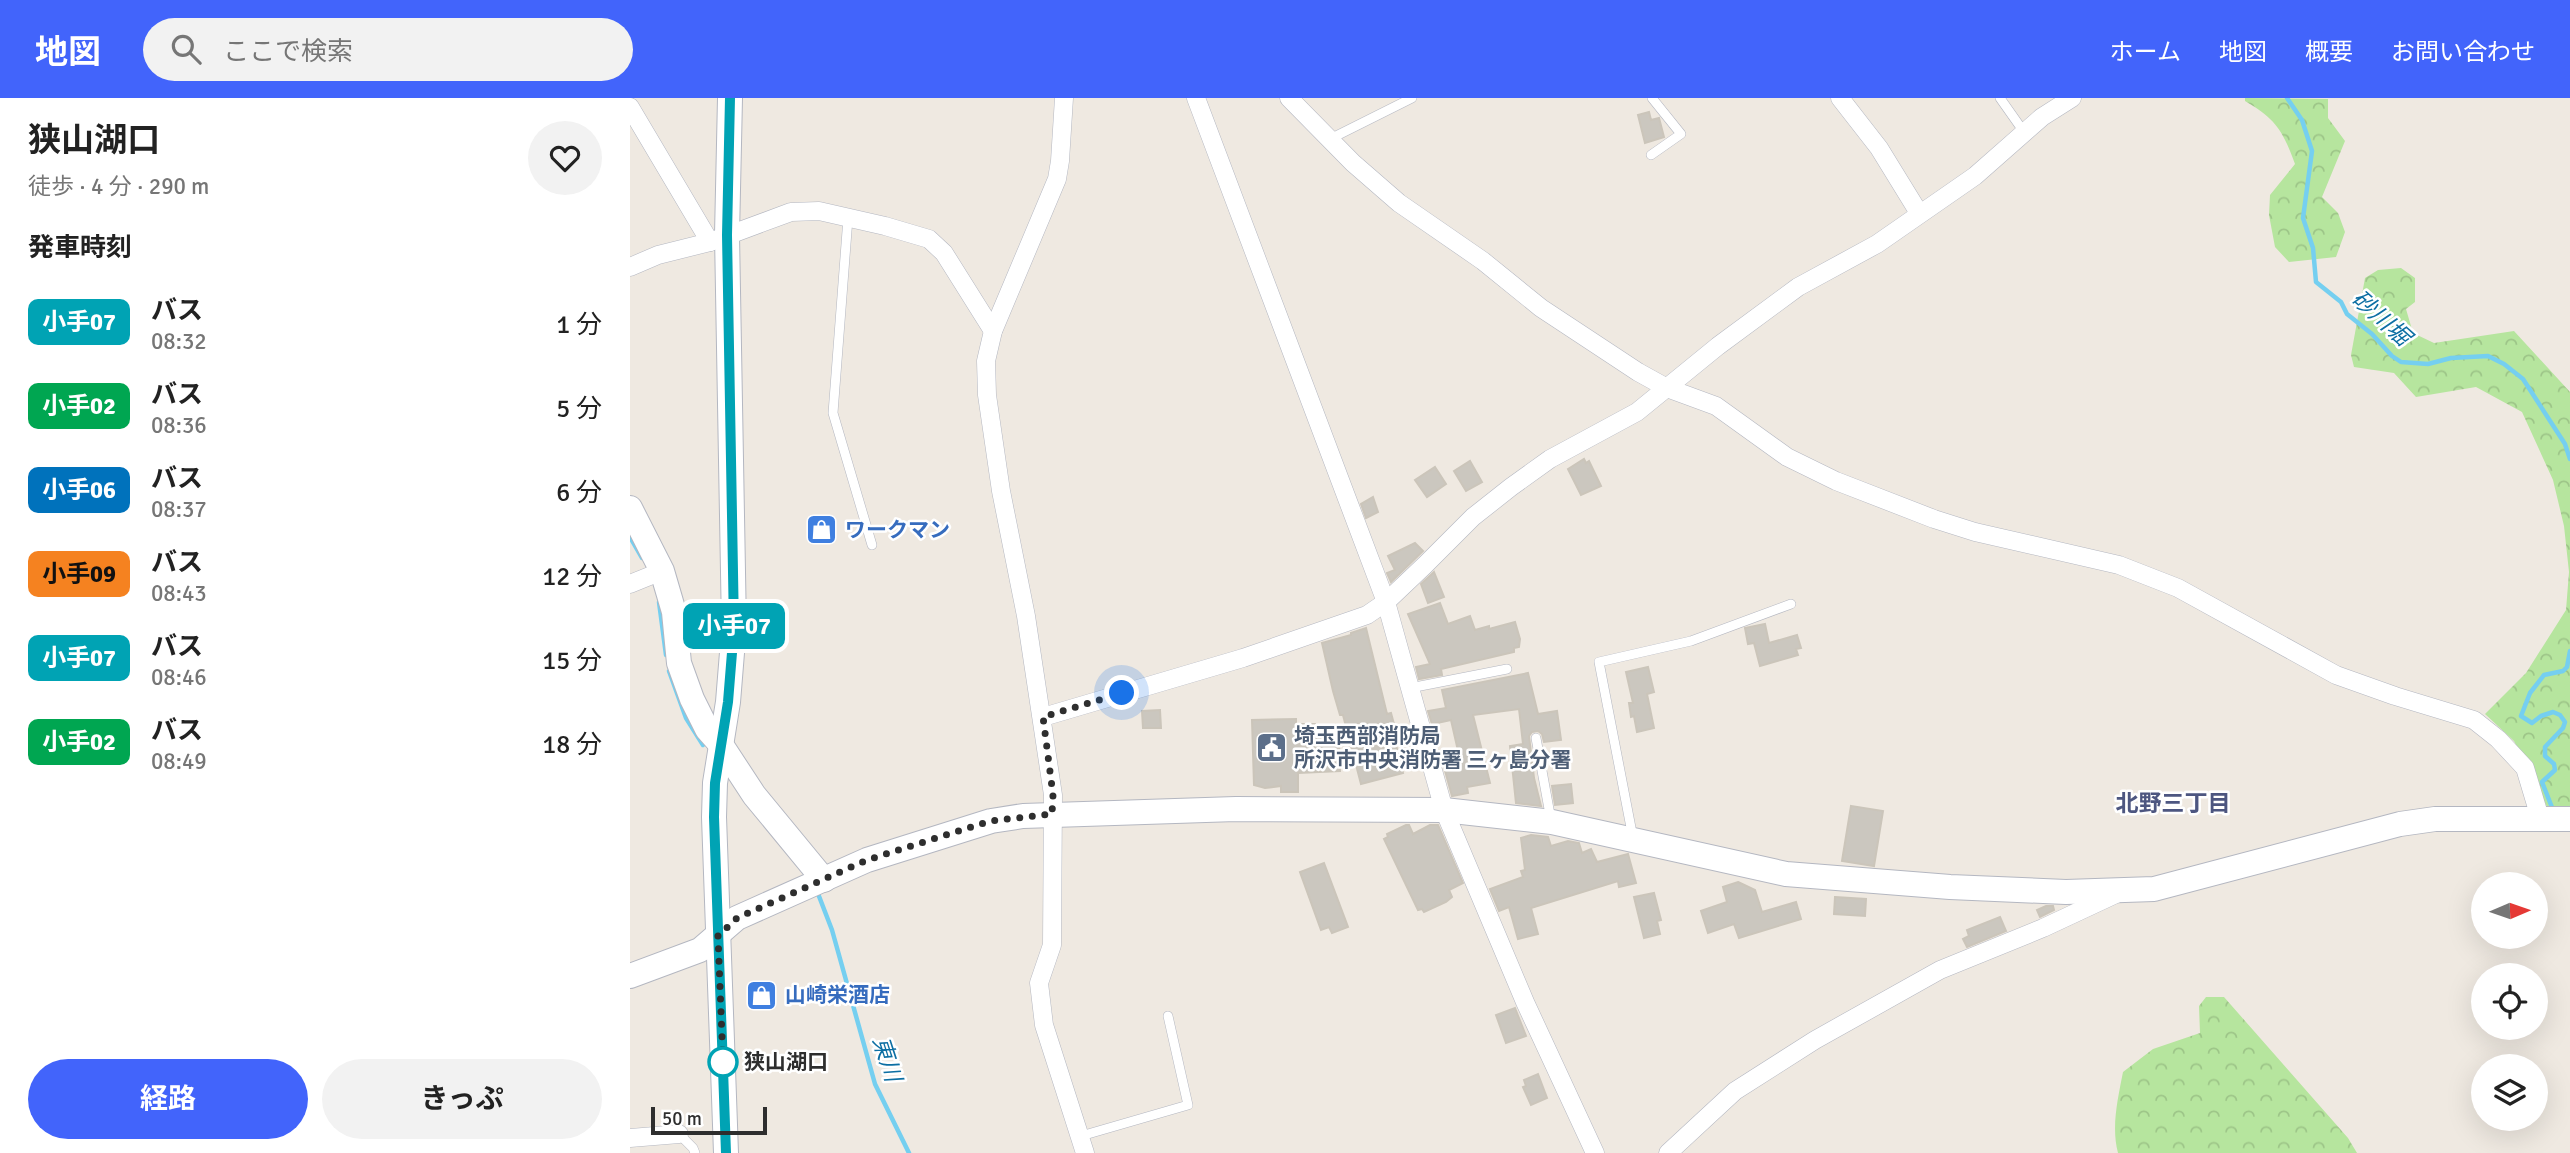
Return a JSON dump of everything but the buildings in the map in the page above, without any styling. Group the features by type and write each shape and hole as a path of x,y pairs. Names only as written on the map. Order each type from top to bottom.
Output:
{"street":[{"path":"726,1153 714,817 715,783 728,702 734,618 719,239 730,98"},
{"path":"1064,98 1060,160 1056,179 993,331 986,361 986,395 1001,491 1026,615 1053,795 1052,945 1039,984 1040,995 1044,1025 1083,1145"},
{"path":"1196,98 1386,602 1444,810 1525,1002 1595,1153"},
{"path":"1289,98 1353,163 1399,203 1483,261 1541,308 1638,372 1667,388 1716,406 1787,457 1836,481 1975,532 2119,565 2178,588 2336,674 2395,696 2474,720 2498,739 2525,768 2540,818"},
{"path":"1840,98 1879,148 1919,213"},
{"path":"1043,717 1243,657 1367,615 1386,602 1473,517 1511,487 1550,459 1637,412 1798,287 1877,244 1975,176 2042,117 2072,98"},
{"path":"630,107 719,239"},
{"path":"630,267 657,256 719,239 791,212 819,211 929,239 944,253 993,331"},
{"path":"630,508 645,578 674,612 680,663 706,729 722,746 816,883"},
{"path":"632,973 700,950 737,918 888,852 990,821 1052,814 1236,809 1444,810 1552,822 1786,874 1950,887 2121,892 2154,889 2217,874 2400,824 2435,819 2570,819"},
{"path":"1668,1153 1735,1091 1815,1040 1941,970 2121,892"},
{"path":"630,1138 680,1134"}],"lane":[{"path":"1330,139 1412,98"},
{"path":"1651,155 1681,134 1652,98"},
{"path":"2000,98 2024,132"},
{"path":"848,218 833,413 872,545"},
{"path":"1633,839 1600,663 1691,641 1791,604"},
{"path":"1410,688 1507,669"},
{"path":"1536,738 1552,822"},
{"path":"1083,1145 1188,1105 1168,1016"},
{"path":"680,1134 693,1147 695,1153"}],"green space":[{"path":"2245,98 2328,99 2328,118 2345,141 2322,197 2338,213 2345,232 2336,257 2289,262 2275,247 2269,215 2270,195 2295,164 2277,127 2245,101"},
{"path":"2401,268 2415,278 2415,302 2406,309 2413,333 2434,343 2514,331 2570,392 2570,809 2549,811 2514,741 2485,714 2526,673 2566,610 2569,572 2564,526 2553,480 2522,412 2476,387 2416,397 2394,373 2354,367 2351,355 2365,278 2378,270"},
{"path":"2206,997 2224,997 2348,1138 2357,1153 2118,1153 2115,1123 2123,1072 2153,1049 2200,1033 2199,1006"}],"waterway":[{"name":"砂川堀","path":"2287,98 2302,120 2312,151 2303,218 2313,248 2316,282 2341,302 2347,314 2401,362 2428,364 2451,358 2488,356 2504,364 2523,379 2565,444 2570,459"},
{"path":"630,537 642,558"},
{"path":"659,602 666,655"},
{"name":"砂川堀","path":"2553,810 2542,782 2555,770 2554,764 2545,756 2545,747 2563,728 2565,722 2560,715 2553,712 2532,723 2521,716 2530,693 2544,675 2563,671 2567,667 2570,651"},
{"path":"669,671 686,718 703,745"},
{"name":"東川","path":"817,891 832,930 875,1084 909,1153"}],"bus line":[{"name":"小手07","path":"726,1153 714,817 715,783 728,702 734,628 727,235 730,98"}],"place":[{"name":"ワークマン","path":"822,530"},
{"name":"埼玉西部消防局 所沢市中央消防署 三ヶ島分署","path":"1271,748"},
{"name":"山崎栄酒店","path":"762,995"},
{"name":"狭山湖口","path":"723,1062"}],"district":[{"name":"北野三丁目","path":"2173,803"}],"route":[{"path":"723,1062 718,936 737,918 899,848 990,821 1052,814 1053,795 1043,717 1122,693"}]}
